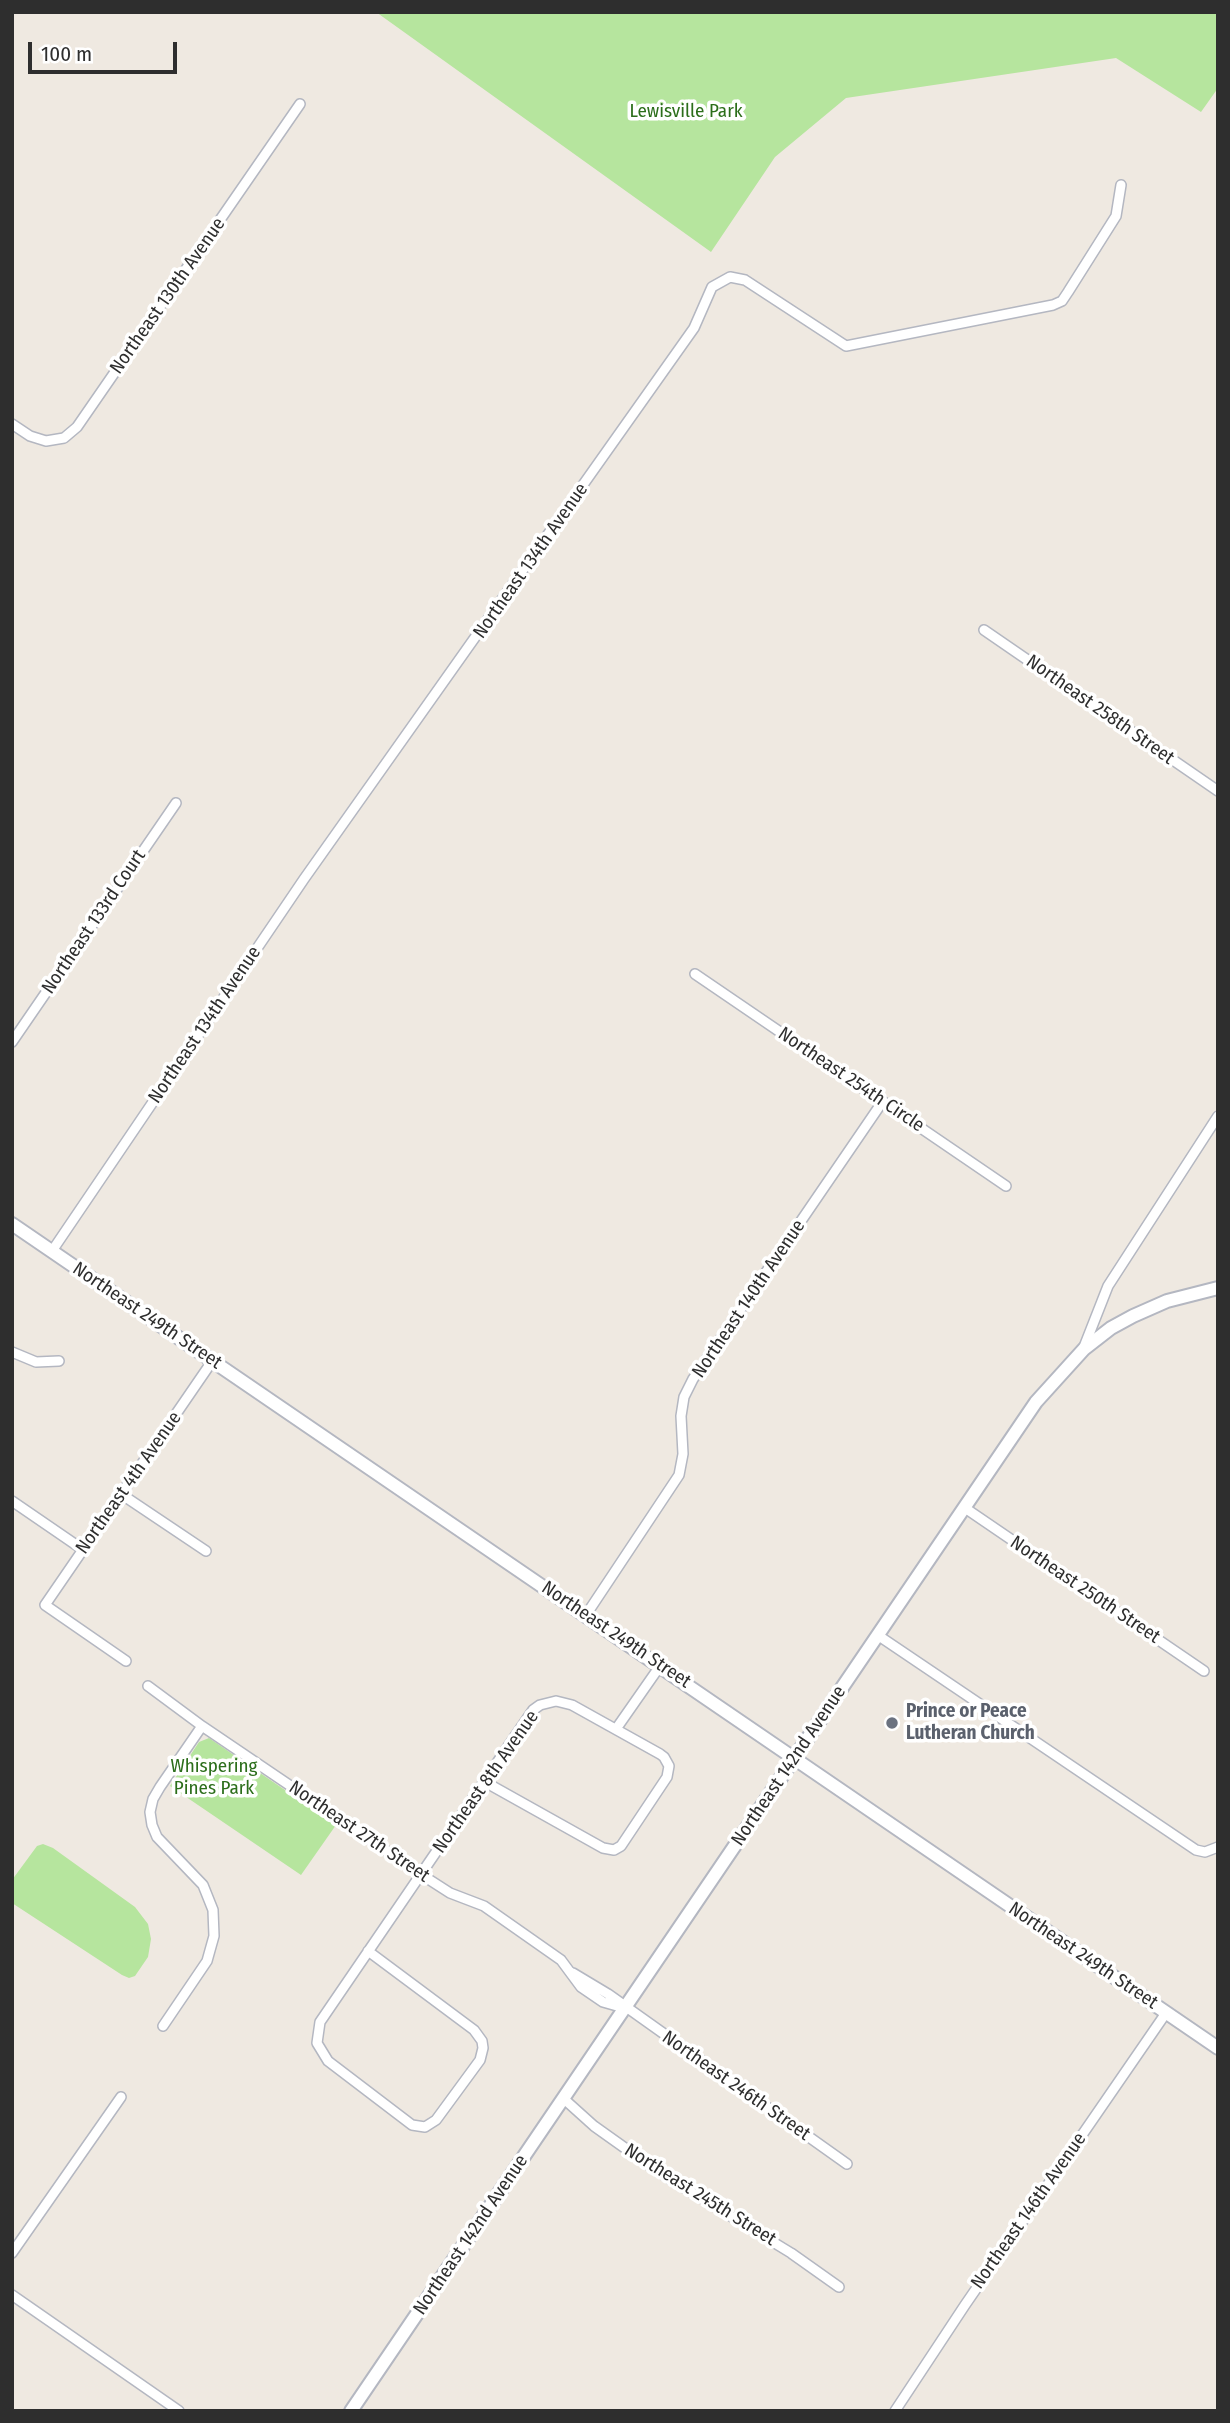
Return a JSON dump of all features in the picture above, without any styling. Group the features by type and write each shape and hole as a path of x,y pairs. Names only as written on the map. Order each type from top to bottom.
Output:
{"street":[{"name":"Northeast 130th Avenue","path":"12,424 30,436 46,441 64,438 77,427 300,104"},
{"name":"Northeast 134th Avenue","path":"52,1251 304,879 694,328 712,287 717,282 730,277 745,280 846,346 1053,305 1062,301 1116,216 1121,185"},
{"name":"Northeast 258th Street","path":"984,629 1218,791"},
{"name":"Northeast 133rd Court","path":"12,1042 176,803"},
{"name":"Northeast 254th Circle","path":"695,974 1006,1186"},
{"name":"Northeast 140th Avenue","path":"586,1615 679,1475 683,1454 681,1416 684,1397 693,1380 883,1101"},
{"name":"Northeast 142nd Avenue","path":"351,2411 1036,1402 1084,1349 1108,1286 1218,1116"},
{"name":"Northeast 249th Street","path":"12,1224 1218,2048"},
{"path":"1084,1349 1133,1316 1167,1301 1218,1288"},
{"path":"12,1352 36,1362 59,1361"},
{"name":"Northeast 4th Avenue","path":"126,1661 45,1605 212,1360"},
{"path":"121,1494 206,1551"},
{"path":"12,1502 82,1549"},
{"name":"Northeast 250th Street","path":"965,1508 1205,1671"},
{"path":"879,1636 1196,1850 1205,1852 1218,1847"},
{"path":"485,1782 603,1848 614,1850 621,1846 667,1777 668,1761 615,1730 660,1665"},
{"name":"Northeast 27th Street","path":"148,1686 202,1726 422,1875 450,1893 484,1906 624,2008"},
{"name":"Northeast 8th Avenue","path":"368,1951 474,2030 482,2041 480,2060 436,2120 425,2127 412,2125 328,2061 317,2043 320,2022 368,1951 422,1875 534,1710 548,1702 564,1702 615,1730"},
{"path":"163,2026 207,1961 214,1936 213,1910 203,1885 157,1837 150,1812 160,1787 202,1726"},
{"name":"Northeast 246th Street","path":"624,2008 847,2164"},
{"name":"Northeast 146th Avenue","path":"895,2411 1166,2013"},
{"path":"12,2253 121,2096"},
{"name":"Northeast 245th Street","path":"564,2099 594,2126 660,2173 791,2253 839,2287"},
{"path":"12,2295 179,2411"}],"green space":[{"name":"Lewisville Park","path":"376,12 1218,12 1218,88 1201,112 1116,58 846,98 775,157 711,252"},
{"name":"Whispering Pines Park","path":"209,1738 336,1825 301,1875 170,1786 199,1742"},
{"path":"43,1844 53,1848 135,1907 148,1924 151,1939 148,1957 135,1976 129,1978 122,1975 12,1903 12,1880 37,1846"}],"place":[{"name":"Prince or Peace Lutheran Church","path":"892,1723"}]}
